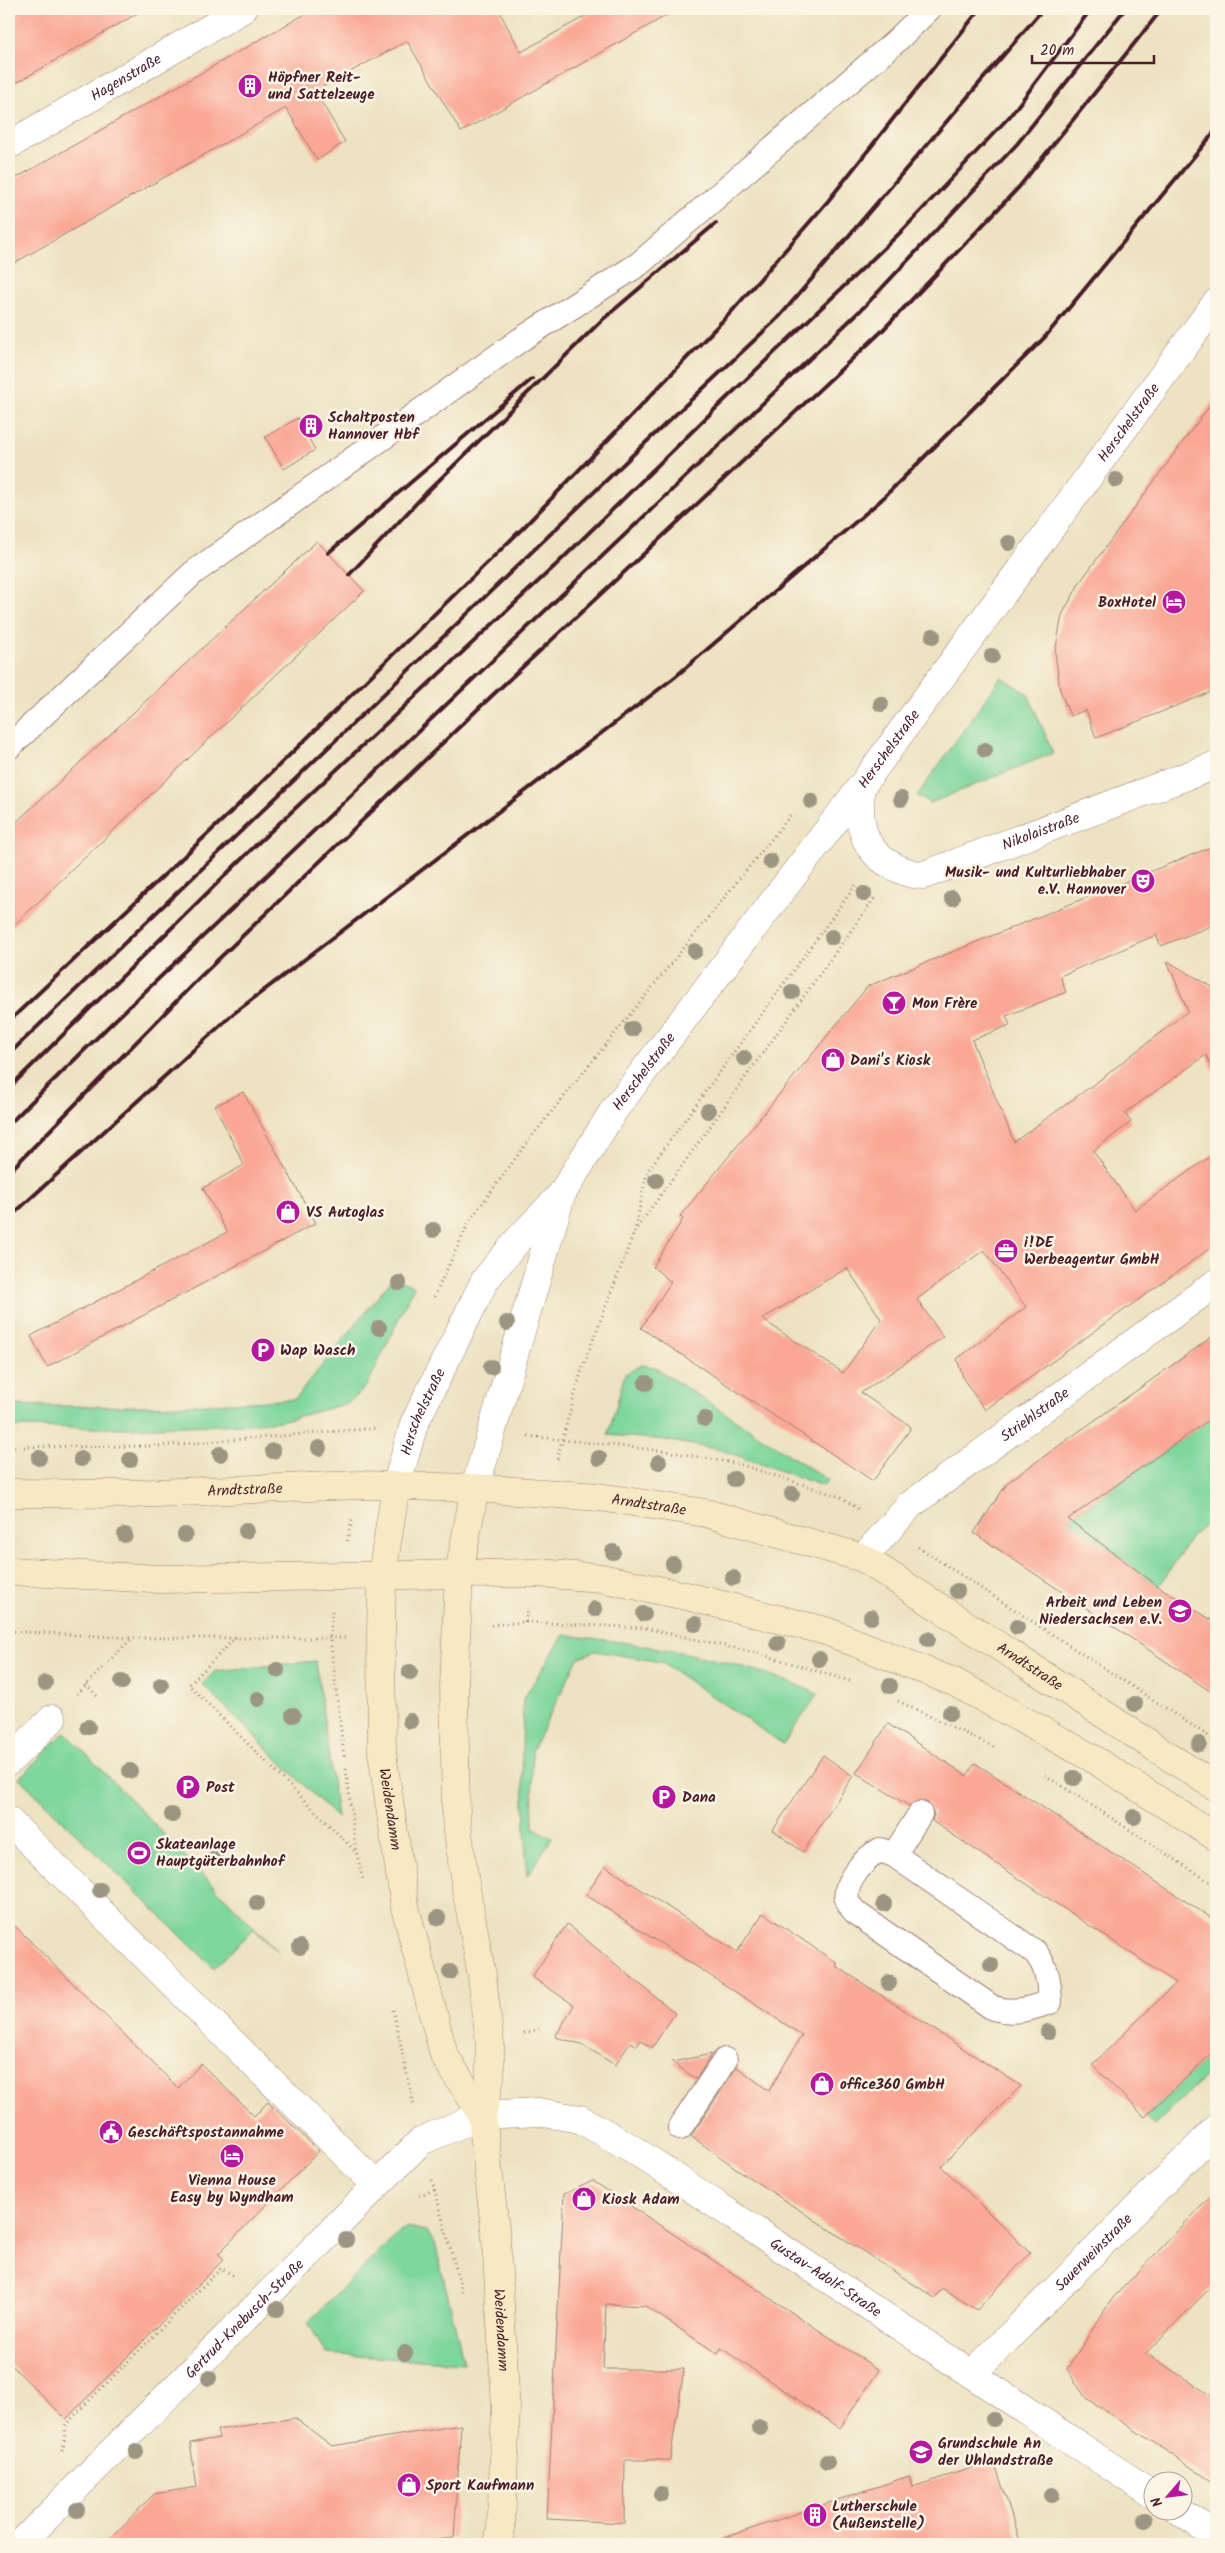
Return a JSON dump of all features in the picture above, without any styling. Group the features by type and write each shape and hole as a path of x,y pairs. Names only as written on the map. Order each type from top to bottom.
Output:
{"main road":[{"name":"Arndtstraße","path":"9,1493 130,1494 351,1486 475,1488 599,1497 706,1513 863,1558 1216,1787"},
{"name":"Weidendamm","path":"396,1487 382,1574 380,1636 382,1753 405,1907 444,2055 482,2116"},
{"name":"Weidendamm","path":"475,1488 459,1573 454,1686 456,1817 465,1882 482,1976 490,2043 490,2078 482,2116 496,2238 506,2408 501,2528 498,2544"},
{"path":"9,1571 159,1579 537,1573 601,1578 686,1596 826,1630 956,1683 1090,1757 1216,1837"}],"street":[{"name":"Hagenstraße","path":"9,145 243,9"},
{"name":"Herschelstraße","path":"396,1487 414,1424 485,1280 518,1240 561,1195 614,1110 860,788 1216,303"},
{"name":"Nikolaistraße","path":"860,788 862,830 868,846 876,856 896,868 912,875 924,875 939,871 1216,765"},
{"name":"Herschelstraße","path":"475,1488 561,1195"},
{"name":"Striehlstraße","path":"863,1558 910,1505 1216,1283"},
{"path":"9,1761 52,1719"},
{"path":"9,1821 376,2185"},
{"name":"Gustav-Adolf-Straße","path":"482,2116 538,2112 580,2119 631,2148 1142,2487"},
{"name":"Gertrud-Knebusch-Straße","path":"20,2544 421,2141 482,2116"},
{"name":"Sauerweinstraße","path":"972,2374 1216,2129"},
{"path":"1192,2520 1216,2536"}],"lane":[{"path":"9,747 193,573 512,346 639,264 895,42 929,9"},
{"path":"894,1855 920,1814"},
{"path":"880,1850 894,1855 1035,1952 1044,1964 1048,1977 1050,2002 1021,2012 1006,2012 994,2008 856,1913 847,1902 846,1889 868,1857 880,1850"},
{"path":"680,2128 725,2060"}],"path":[{"path":"470,1220 529,1140 790,816 797,814 824,834"},
{"path":"635,1230 896,868"},
{"path":"556,1464 582,1369 635,1230 647,1172 862,876"},
{"path":"9,1447 158,1446 375,1428"},
{"path":"346,1547 352,1519"},
{"path":"500,1624 525,1622 644,1628 761,1654 859,1684"},
{"path":"9,1631 133,1638 348,1638"},
{"path":"237,1637 190,1685 356,1852"},
{"path":"52,1719 133,1638"},
{"path":"86,1684 99,1698"},
{"path":"895,1699 997,1749"},
{"path":"1039,1772 1104,1812 1216,1886"},
{"path":"435,2190 462,2295"},
{"path":"62,2456 66,2424 221,2268"}],"green space":[{"path":"1001,677 1028,694 1053,753 930,803 917,796"},
{"path":"393,1278 414,1286 368,1384 346,1404 280,1421 245,1424 127,1428 9,1427 9,1405 152,1406 295,1399"},
{"path":"642,1365 654,1367 828,1480 823,1486 721,1450 665,1440 608,1435 625,1374"},
{"path":"1216,1415 1216,1516 1191,1537 1159,1587 1068,1519"},
{"path":"564,1635 660,1648 726,1662 758,1671 818,1694 783,1744 661,1662 595,1651 578,1658 532,1751 533,1827 552,1838 527,1876 522,1757 523,1699"},
{"path":"316,1661 337,1818 202,1684 215,1671"},
{"name":"Skateanlage Hauptgüterbahnhof","path":"65,1732 278,1952 254,1929 214,1968 19,1778"},
{"path":"1216,2049 1216,2066 1154,2126 1145,2117"},
{"path":"408,2227 426,2231 435,2243 464,2363 326,2354 308,2322 400,2231"}],"building":[{"path":"9,9 145,9 9,87"},
{"path":"314,9 498,9 521,52 598,9 678,9 461,132 407,41 315,91 345,142 317,160 286,108 9,266 9,182"},
{"path":"1216,397 1216,690 1096,738 1086,710 1070,716 1060,690 1055,652 1062,615 1080,582"},
{"path":"298,418 315,450 284,469 265,437"},
{"path":"317,541 364,591 9,930 9,829"},
{"path":"1216,845 1216,924 1161,946 1156,935 1060,976 1066,992 1006,1016 1010,1025 972,1040 1014,1142 1101,1079 1188,1011 1167,961 1216,989 1216,1078 1206,1055 1125,1113 1131,1122 1093,1151 1135,1210 1216,1152 1216,1244 985,1410 964,1380 957,1359 1026,1307 984,1250 917,1299 943,1337 861,1393 910,1426 909,1431 873,1481 641,1328 671,1282 653,1267 683,1219 680,1216 868,986","holes":["847,1268 881,1319 843,1373 762,1319"]},
{"path":"243,1092 316,1223 47,1367 31,1336 227,1232 203,1188 244,1165 215,1106"},
{"path":"1216,1334 1216,1415 1068,1519 1158,1586 1216,1623 1216,1695 974,1533 1008,1482"},
{"path":"888,1724 967,1776 975,1763 1216,1921 1216,2049 1145,2117 1092,2065 1176,1983 932,1821 934,1814 928,1803 920,1800 909,1806 856,1773"},
{"path":"823,1755 853,1776 803,1852 773,1830"},
{"name":"office360 GmbH","path":"605,1866 737,1952 763,1913 838,1964 836,1966 1021,2086 941,2166 1030,2253 977,2310 942,2288 935,2298 747,2176 691,2136 737,2067 769,2091 802,2035 586,1895"},
{"path":"9,1920 178,2088 201,2064 254,2116 268,2102 319,2151 218,2254 224,2259 66,2419 9,2363"},
{"path":"567,1924 675,2013 652,2048 641,2040 637,2046 631,2042 615,2065 581,2044 555,2037 574,2005 532,1977"},
{"path":"712,2054 696,2079 672,2062"},
{"path":"593,2181 879,2370 840,2428 721,2348 718,2354 645,2306 606,2304 603,2369 684,2369 670,2460 625,2460 624,2523 547,2519 564,2194"},
{"path":"1216,2191 1216,2282 1146,2353 1216,2399 1216,2484 1085,2397 1067,2369 1112,2299"},
{"path":"295,2418 332,2446 461,2425 454,2538 434,2540 435,2544 105,2544 154,2494 197,2487 190,2443 219,2438 217,2430"},
{"path":"994,2461 1021,2544 725,2544 724,2538 909,2476 912,2487"}],"railway":[{"path":"9,1021 231,812 524,527 733,310 828,201 980,9"},
{"path":"9,1054 780,316 1043,9"},
{"path":"9,1088 257,844 558,563 713,411 903,230 1010,116 1091,9"},
{"path":"9,1124 111,1024 865,306 1017,144 1125,9"},
{"path":"9,1172 200,977 481,706 881,332 1019,187 1162,9"},
{"path":"9,1218 233,1014 675,677 880,501 1045,337 1216,130"},
{"path":"349,575 426,493 601,321 716,223"},
{"path":"328,553 532,379"}],"place":[{"name":"Höpfner Reit- und Sattelzeuge","path":"250,86"},
{"name":"Schaltposten Hannover Hbf","path":"311,426"},
{"name":"BoxHotel","path":"1174,602"},
{"name":"Musik- und Kulturliebhaber e.V. Hannover","path":"1143,881"},
{"name":"Mon Frère","path":"894,1003"},
{"name":"Dani's Kiosk","path":"833,1060"},
{"name":"VS Autoglas","path":"288,1212"},
{"name":"i!DE Werbeagentur GmbH","path":"1006,1251"},
{"name":"Wap Wasch","path":"263,1350"},
{"name":"Arbeit und Leben Niedersachsen e.V.","path":"1180,1611"},
{"name":"Post","path":"188,1787"},
{"name":"Dana","path":"664,1797"},
{"name":"Skateanlage Hauptgüterbahnhof","path":"139,1853"},
{"name":"office360 GmbH","path":"822,2084"},
{"name":"Geschäftspostannahme","path":"111,2132"},
{"name":"Vienna House Easy by Wyndham","path":"232,2156"},
{"name":"Kiosk Adam","path":"584,2199"},
{"name":"Grundschule An der Uhlandstraße","path":"921,2452"},
{"name":"Sport Kaufmann","path":"409,2485"},
{"name":"Lutherschule (Außenstelle)","path":"815,2515"}]}
